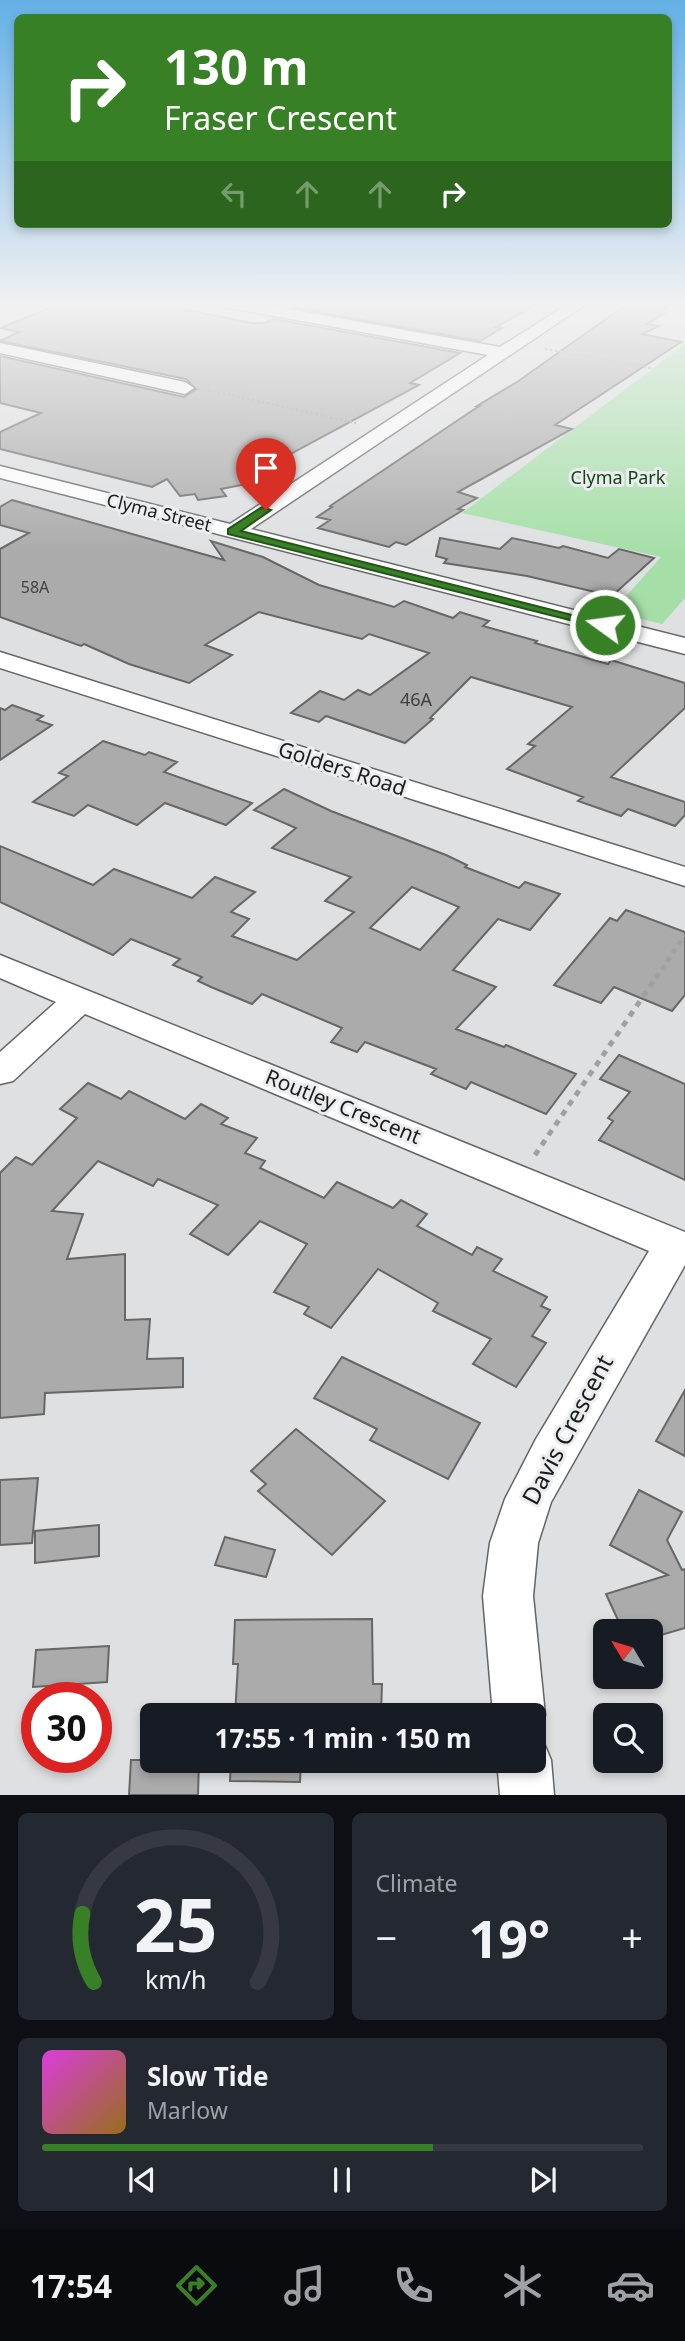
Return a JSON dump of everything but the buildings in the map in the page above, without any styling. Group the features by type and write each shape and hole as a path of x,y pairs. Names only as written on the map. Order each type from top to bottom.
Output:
{"street":[{"path":"176,386 186,388"},
{"path":"232,532 455,386"},
{"name":"Clyma Street","path":"0,472 685,646"},
{"name":"Golders Road","path":"0,660 685,877"},
{"name":"Routley Crescent","path":"0,966 679,1246"},
{"path":"0,1072 79,1000"},
{"name":"Davis Crescent","path":"518,1703 508,1596 514,1543 528,1499 552,1453 679,1246"},
{"path":"525,1773 527,1795"}],"path":[{"path":"186,388 212,390 388,430"},
{"path":"519,1179 685,935"}],"green space":[{"name":"Clyma Park","path":"630,386 685,386 685,598 662,624 612,612 661,557 462,513"}],"route":[{"path":"266,510 232,532 605,625"}]}
